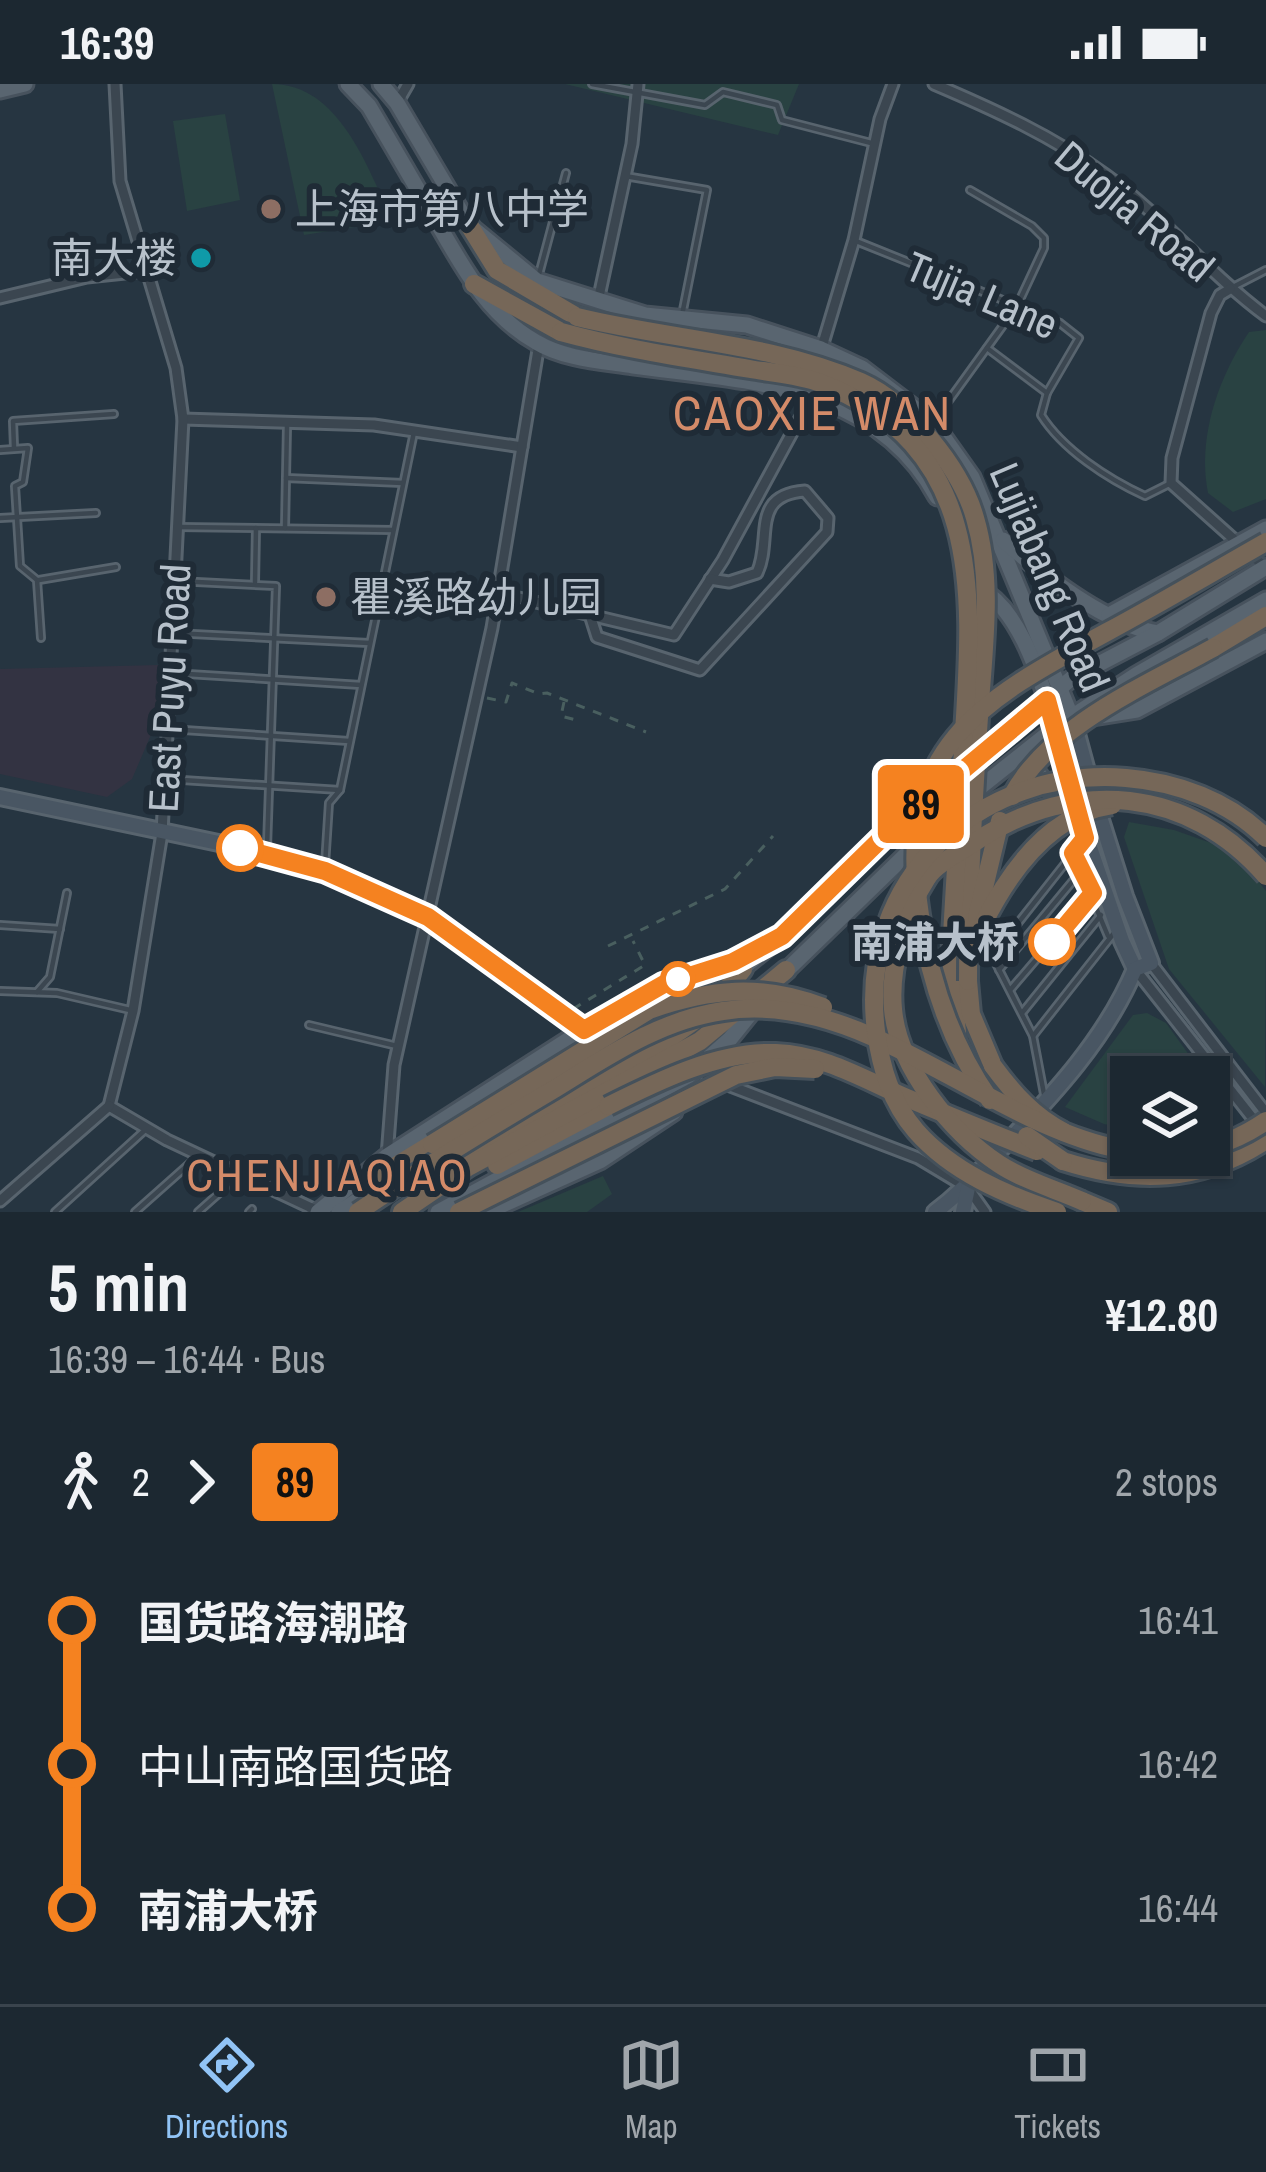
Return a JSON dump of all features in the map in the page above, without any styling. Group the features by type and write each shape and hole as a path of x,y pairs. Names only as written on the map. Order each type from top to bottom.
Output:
{"highway":[{"path":"469,225 497,270 577,317 759,351 866,384 915,419 956,476 975,514 987,582 968,981 979,1036 1015,1096 1048,1124 1110,1151"},
{"path":"474,284 560,332 615,347 818,381 875,409 915,448 944,493 963,543 969,580 951,975 959,1042"},
{"path":"1063,1161 1032,1142 992,1102 969,1070 945,1018 916,888 917,826 935,766 955,736 1002,691 1266,542"},
{"path":"968,981 976,920 1001,818 1024,772 1078,727 1266,616"},
{"path":"1057,1212 1015,1198 950,1162 916,1131 892,1095 873,1009 878,960 904,888 946,834 971,814 1001,797 1066,779 1146,779 1185,788 1220,804 1266,838"},
{"path":"1108,1212 1002,1166 965,1138 917,1076 892,1010 903,936 928,874 999,826 1040,809 1080,800 1122,799 1163,807 1210,827 1245,852 1266,876"},
{"path":"968,981 981,928 1021,860 1040,841 1100,807 1153,799 1204,810 1240,832 1266,858"},
{"path":"402,1212 468,1167 677,1044 743,969"},
{"path":"360,1212 727,1022 786,970"},
{"path":"373,1180 649,1010 722,989 778,994 837,1012 1046,1137 1112,1161 1161,1166 1210,1158 1245,1140 1266,1112"},
{"path":"360,1212 423,1168 600,1061 651,1032 691,1018 725,1010 801,1012 873,1036"},
{"path":"415,1212 608,1106 704,1066 753,1054 808,1057 842,1067 1102,1174 1180,1176 1240,1157 1266,1138"},
{"path":"459,1212 736,1075 801,1067 878,1085"},
{"path":"1230,1136 1266,1112"}],"main road":[{"path":"0,90 25,84"},
{"name":"Lujiabang Road","path":"348,84 369,106 474,284 499,316 539,344 577,357 812,396 856,412 896,441 934,490 968,572 1010,614 1047,700 1064,722 1151,963"},
{"name":"Lujiabang Road","path":"381,84 469,225 537,281 645,314 747,325 821,349 862,368 933,422 972,477 1061,686 1085,838 1113,934 1135,969"},
{"path":"1109,615 1266,529"},
{"path":"1000,537 1035,568 1109,615 1142,631 1158,633"},
{"path":"336,1212 743,969 885,835 1061,686 1266,567"},
{"path":"487,1212 627,1146 683,1105 786,970 953,809 1064,722 1266,600"},
{"path":"981,788 1013,779 1032,766 1064,722 1137,710 1266,641"},
{"path":"1032,766 1085,838"},
{"path":"0,797 266,853 325,871 428,917 584,1030"},
{"path":"318,1212 387,1156 584,1030 664,984 733,962 782,936"},
{"path":"934,1212 968,1188 1046,1102 1120,1004 1135,969 1151,963"},
{"path":"438,1212 688,1076 730,1039"},
{"path":"632,1109 707,1077"},
{"path":"336,1212 373,1180"},
{"path":"963,1212 968,1188"}],"street":[{"name":"East Puyu Road","path":"109,1106 133,1011 162,833 183,419 176,368 120,181 116,84"},
{"path":"397,103 408,84"},
{"path":"498,592 674,635 812,396 880,119 893,84"},
{"name":"Duojia Road","path":"934,84 1024,122 1109,177 1230,289 1266,316"},
{"path":"598,301 638,89"},
{"path":"0,298 87,277 144,271"},
{"path":"1230,289 1220,295 1210,313 1172,458 1171,483 1266,567"},
{"path":"387,1156 398,1047 498,592 539,344"},
{"path":"183,419 414,431 522,447"},
{"path":"590,615 598,637 700,670 827,532 828,518 805,491 776,500 761,530 764,558 757,573 730,582 710,579"},
{"name":"Lujiabang Road","path":"1151,963 1266,1112"},
{"name":"Lujiabang Road","path":"1135,969 1266,1138"},
{"path":"707,1077 882,1141 968,1188 985,1212"},
{"path":"0,1201 109,1106 198,1156 318,1212"}],"lane":[{"path":"592,84 705,105 722,92 777,105 782,120 875,144"},
{"path":"537,281 566,173"},
{"path":"625,176 707,190 682,317"},
{"path":"933,422 1017,306 1040,264 1044,238 970,190"},
{"name":"Tujia Lane","path":"854,240 1060,323 1079,338 1047,393 1041,416 1050,430 1116,482 1145,496 1171,483"},
{"path":"1230,289 1266,270"},
{"path":"986,348 1047,393"},
{"path":"14,449 14,421 114,414"},
{"path":"285,528 287,421"},
{"path":"325,871 329,802 340,790 414,431"},
{"path":"0,450 28,448 23,482 15,486 16,517 20,566 37,580 41,638"},
{"path":"286,478 403,483"},
{"path":"0,518 96,513"},
{"path":"178,527 393,530"},
{"path":"255,584 256,528"},
{"path":"37,580 116,567"},
{"path":"176,581 276,586 266,853"},
{"path":"173,633 369,644"},
{"path":"172,673 361,685"},
{"path":"169,729 349,741"},
{"path":"167,779 340,790"},
{"path":"1046,1102 1033,1036 992,956 1085,838"},
{"path":"1033,1036 1113,934 1073,853"},
{"path":"999,970 1081,871"},
{"path":"37,992 50,977 67,893"},
{"path":"1010,990 1093,893"},
{"path":"1022,1013 1101,915"},
{"path":"0,925 60,929"},
{"path":"0,991 37,992 133,1011"},
{"path":"309,1025 398,1047"},
{"path":"56,1212 147,1128"},
{"path":"135,1212 198,1156"},
{"path":"198,1212 225,1188"}],"path":[{"path":"477,695 506,702 512,683 646,733"},
{"path":"565,700 561,716 580,721"},
{"path":"608,946 725,889 772,836"},
{"path":"580,1005 645,965 631,938"}],"shaded area":[{"path":"158,665 159,716 132,779 107,797 0,774 0,669"}],"green space":[{"path":"272,84 316,98 333,114 362,155 392,221 304,235"},
{"path":"565,84 799,84 778,135"},
{"path":"225,114 240,200 187,211 173,121"},
{"path":"1266,330 1266,499 1233,512 1208,493 1208,430 1238,350 1249,332"},
{"path":"1129,822 1211,843 1243,862 1266,891 1265,1087 1169,969 1124,837"},
{"path":"1147,1013 1166,1023 1190,1056 1110,1056 1110,1125 1065,1107 1133,1015"},
{"path":"603,1176 612,1194 587,1212 518,1212"}],"bus line":[{"name":"89","path":"240,848 325,871 428,917 584,1030 664,984 733,962 782,936 885,835 1047,700 1085,838 1073,853 1093,893 1052,942"}],"place":[{"name":"上海市第八中学","path":"271,209"},
{"name":"南大楼","path":"201,258"},
{"name":"瞿溪路幼儿园","path":"326,597"},
{"name":"南浦大桥","path":"1052,942"}],"district":[{"name":"CAOXIE WAN","path":"813,412"},
{"name":"CHENJIAQIAO","path":"328,1174"}]}
